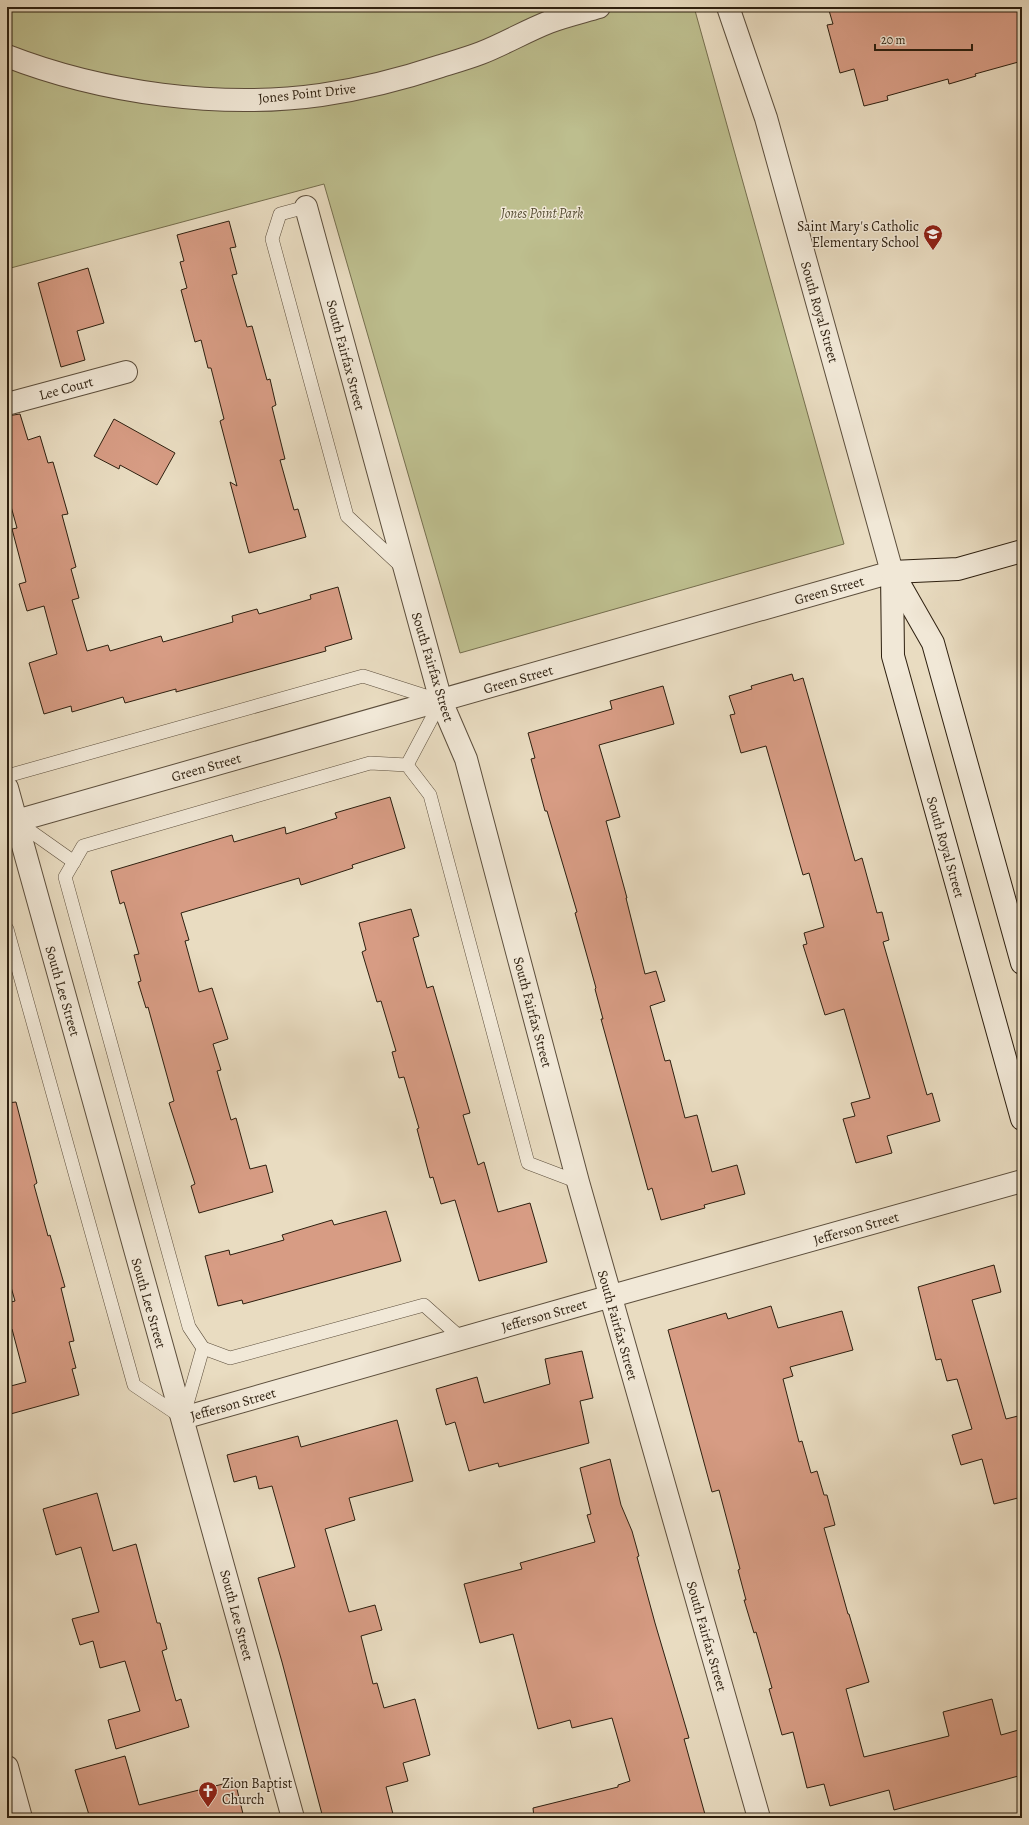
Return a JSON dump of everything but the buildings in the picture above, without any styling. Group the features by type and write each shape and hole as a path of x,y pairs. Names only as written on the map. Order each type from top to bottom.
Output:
{"street":[{"name":"Jones Point Drive","path":"7,56 44,69 97,84 184,97 250,100 320,95 396,80 441,66 482,53 549,22 599,7"},
{"name":"South Royal Street","path":"728,7 766,118 892,572 933,643 1022,963"},
{"name":"South Fairfax Street","path":"306,207 441,701 466,759 578,1182 759,1818"},
{"name":"Lee Court","path":"7,404 126,372"},
{"name":"Green Street","path":"11,830 441,701 892,572 958,569 1022,550"},
{"name":"South Royal Street","path":"892,572 893,656 1022,1120"},
{"name":"South Lee Street","path":"7,788 11,830 182,1418 292,1818"},
{"name":"Jefferson Street","path":"182,1418 610,1296 1022,1182"},
{"path":"7,1767 21,1818"}],"lane":[{"path":"306,207 280,214 272,239 347,516 405,570"},
{"path":"7,776 363,676 441,701 407,765"},
{"path":"461,1338 424,1305 230,1358 203,1348 189,1326 65,877 83,846 370,763 407,765 430,795 528,1163 578,1182"},
{"path":"11,830 74,862"},
{"path":"7,928 134,1384 182,1418 203,1348"}],"green space":[{"name":"Jones Point Park","path":"7,7 694,7 844,544 460,653 324,184 7,269"}],"place":[{"name":"Saint Mary's Catholic Elementary School","path":"933,251"},
{"name":"Zion Baptist Church","path":"208,1808"}]}
